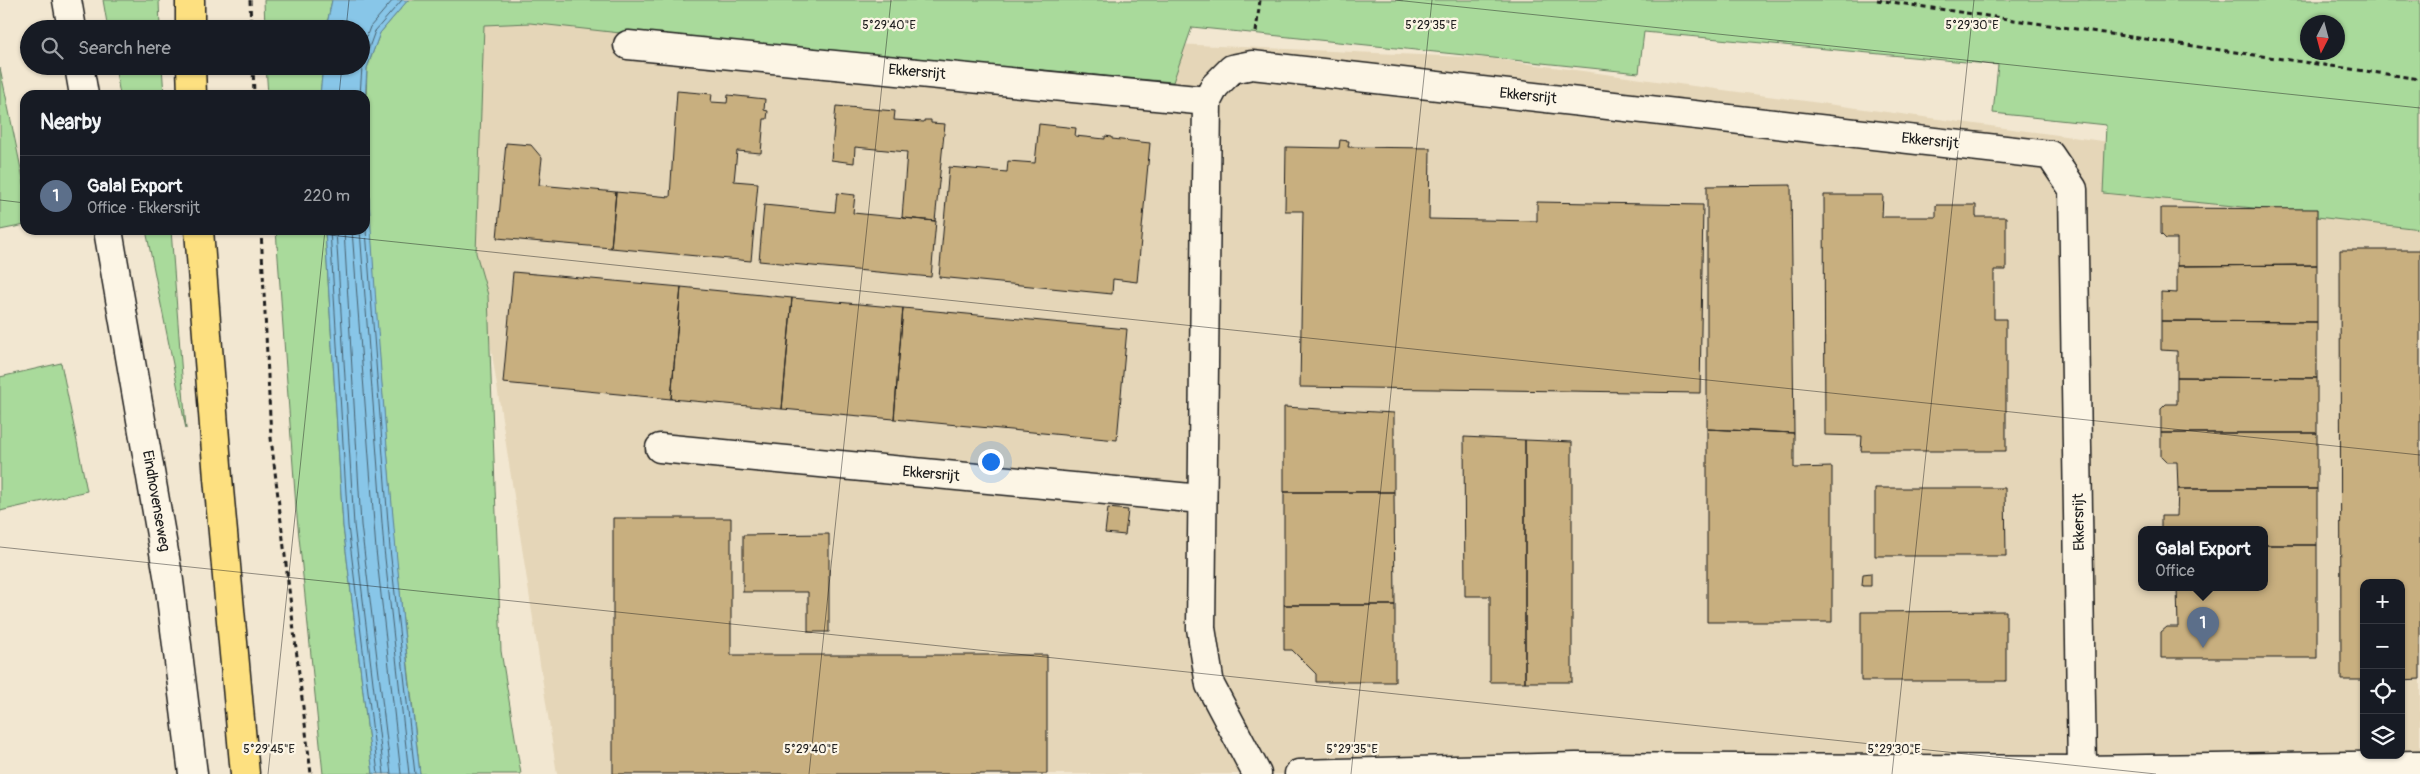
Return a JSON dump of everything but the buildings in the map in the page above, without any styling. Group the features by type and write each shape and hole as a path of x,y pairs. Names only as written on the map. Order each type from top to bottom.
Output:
{"main road":[{"path":"190,0 190,20"},
{"path":"191,75 192,90"},
{"path":"199,235 217,468 245,774"}],"street":[{"path":"67,0 70,20"},
{"name":"Ekkersrijt","path":"628,45 1207,101 1215,86 1232,69 1252,65 2050,155 2074,189 2082,770"},
{"path":"80,75 83,90"},
{"path":"1207,101 1201,628 1210,685 1257,774"},
{"name":"Eindhovenseweg","path":"109,235 169,581 193,774"},
{"name":"Ekkersrijt","path":"660,448 1201,499"},
{"path":"1299,774 1576,767 2082,770 2420,765"}],"path":[{"path":"250,0 251,20"},
{"path":"1877,0 2420,79"},
{"path":"253,75 254,90"},
{"path":"261,235 271,438 311,774"}],"shaded area":[{"path":"439,11 1487,58 2420,184 2420,774 557,774"}],"green space":[{"path":"103,0 159,0 160,20 106,20"},
{"path":"264,0 332,0 328,20 265,20"},
{"path":"408,0 2420,0 2420,229 2317,217 2304,213 2103,193 2106,125 1993,113 1998,65 1644,32 1639,73 1192,27 1173,82 620,33 530,23 484,25 476,253 488,295 501,651 521,774 420,774 395,548 375,302 370,218 370,90 366,90 367,75 370,75 370,60 380,33"},
{"path":"0,68 20,164 20,226 0,230"},
{"path":"117,75 163,75 164,90 119,90"},
{"path":"267,75 322,75 321,90 268,90"},
{"path":"147,235 171,235 186,429"},
{"path":"276,235 325,235 343,526 373,774 323,774 296,507"},
{"path":"61,363 87,491 0,511 0,377"}],"water":[{"path":"332,0 408,0 380,33 370,60 370,20 328,20"},
{"path":"322,75 367,75 366,90 321,90"},
{"path":"370,215 402,615 420,774 373,774 343,526 325,235 370,235"}],"place":[{"name":"Galal Export","path":"2203,648"}]}
